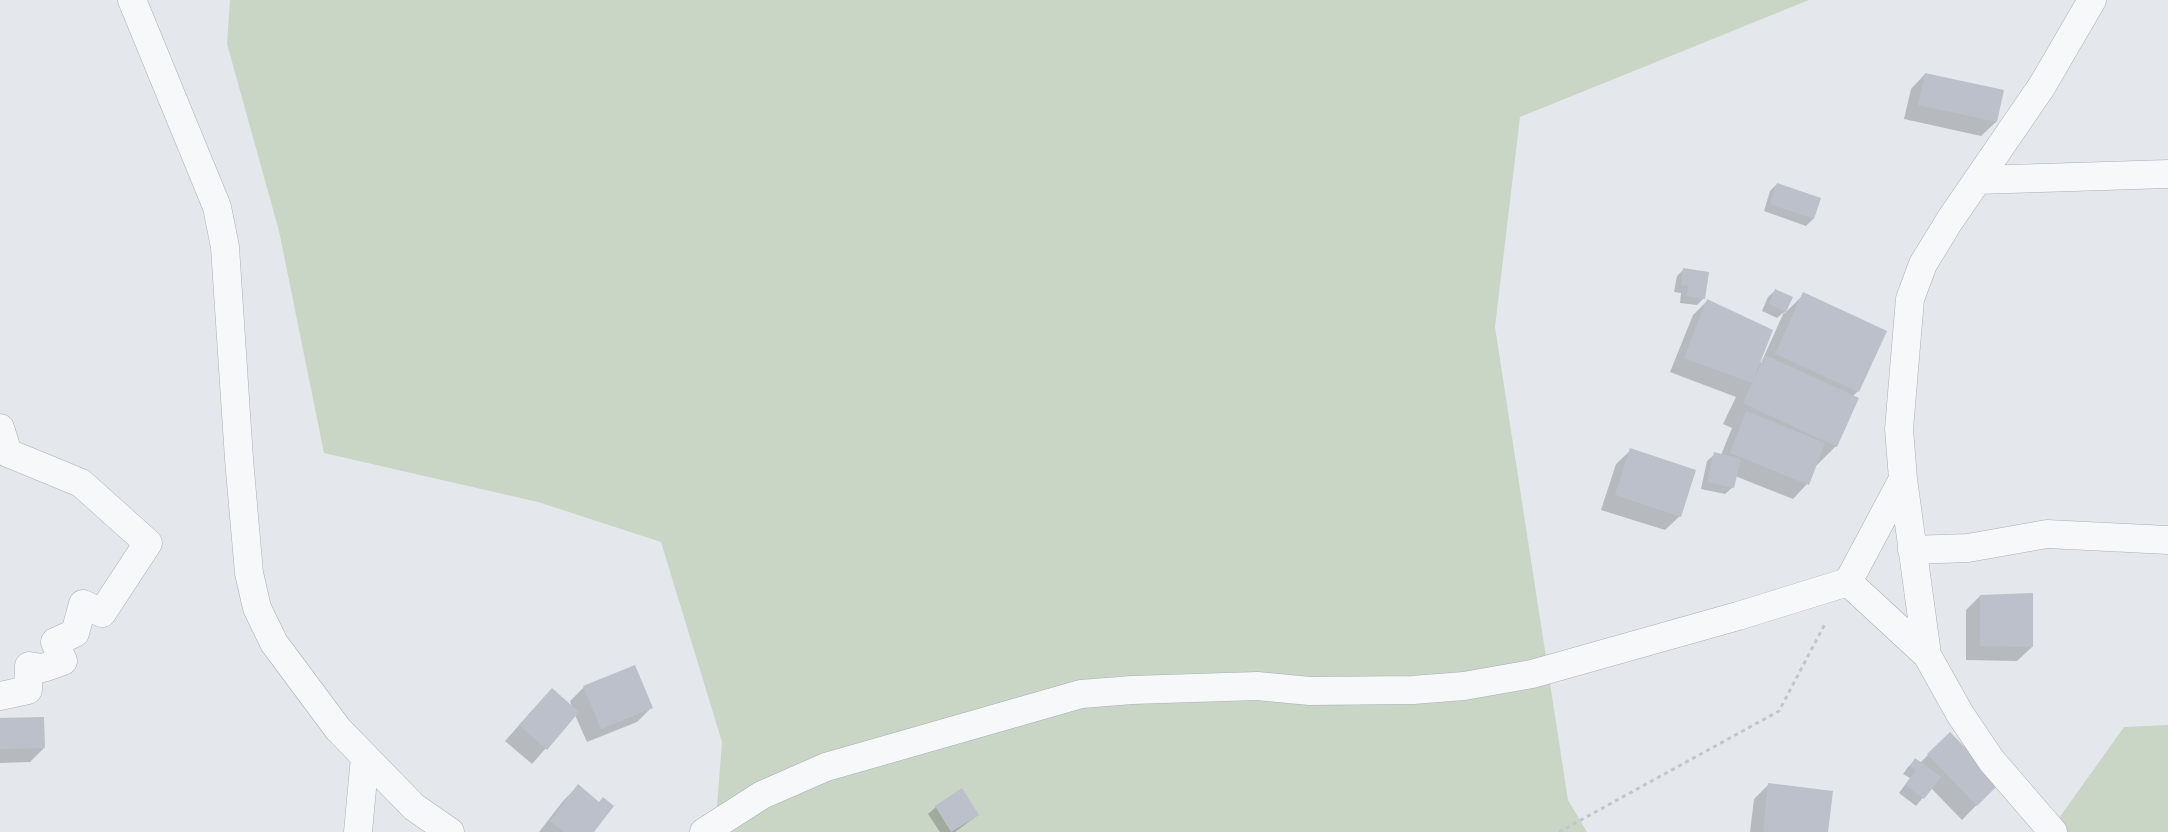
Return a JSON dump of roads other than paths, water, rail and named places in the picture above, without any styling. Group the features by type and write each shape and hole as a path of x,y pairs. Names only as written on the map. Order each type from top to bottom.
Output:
{"street":[{"path":"132,0 217,207 225,247 238,459 249,573 257,608 274,643 338,729 414,807 450,832"},
{"path":"1927,655 1903,479 1899,429 1910,299 1923,264 2042,86 2092,0"},
{"path":"1978,180 2168,174"},
{"path":"0,428 8,454 81,483 148,543 102,614 83,604 75,633 55,642 63,660 43,668 29,666 28,690 0,696"},
{"path":"704,832 762,795 826,767 1081,694 1132,690 1257,686 1310,692 1413,690 1464,686 1532,674 1738,616 1848,582 1903,479"},
{"path":"1912,550 1968,548 2047,534 2168,540"},
{"path":"1848,582 1927,655 1960,714 1991,760 2053,832"},
{"path":"358,832 365,758"}]}
